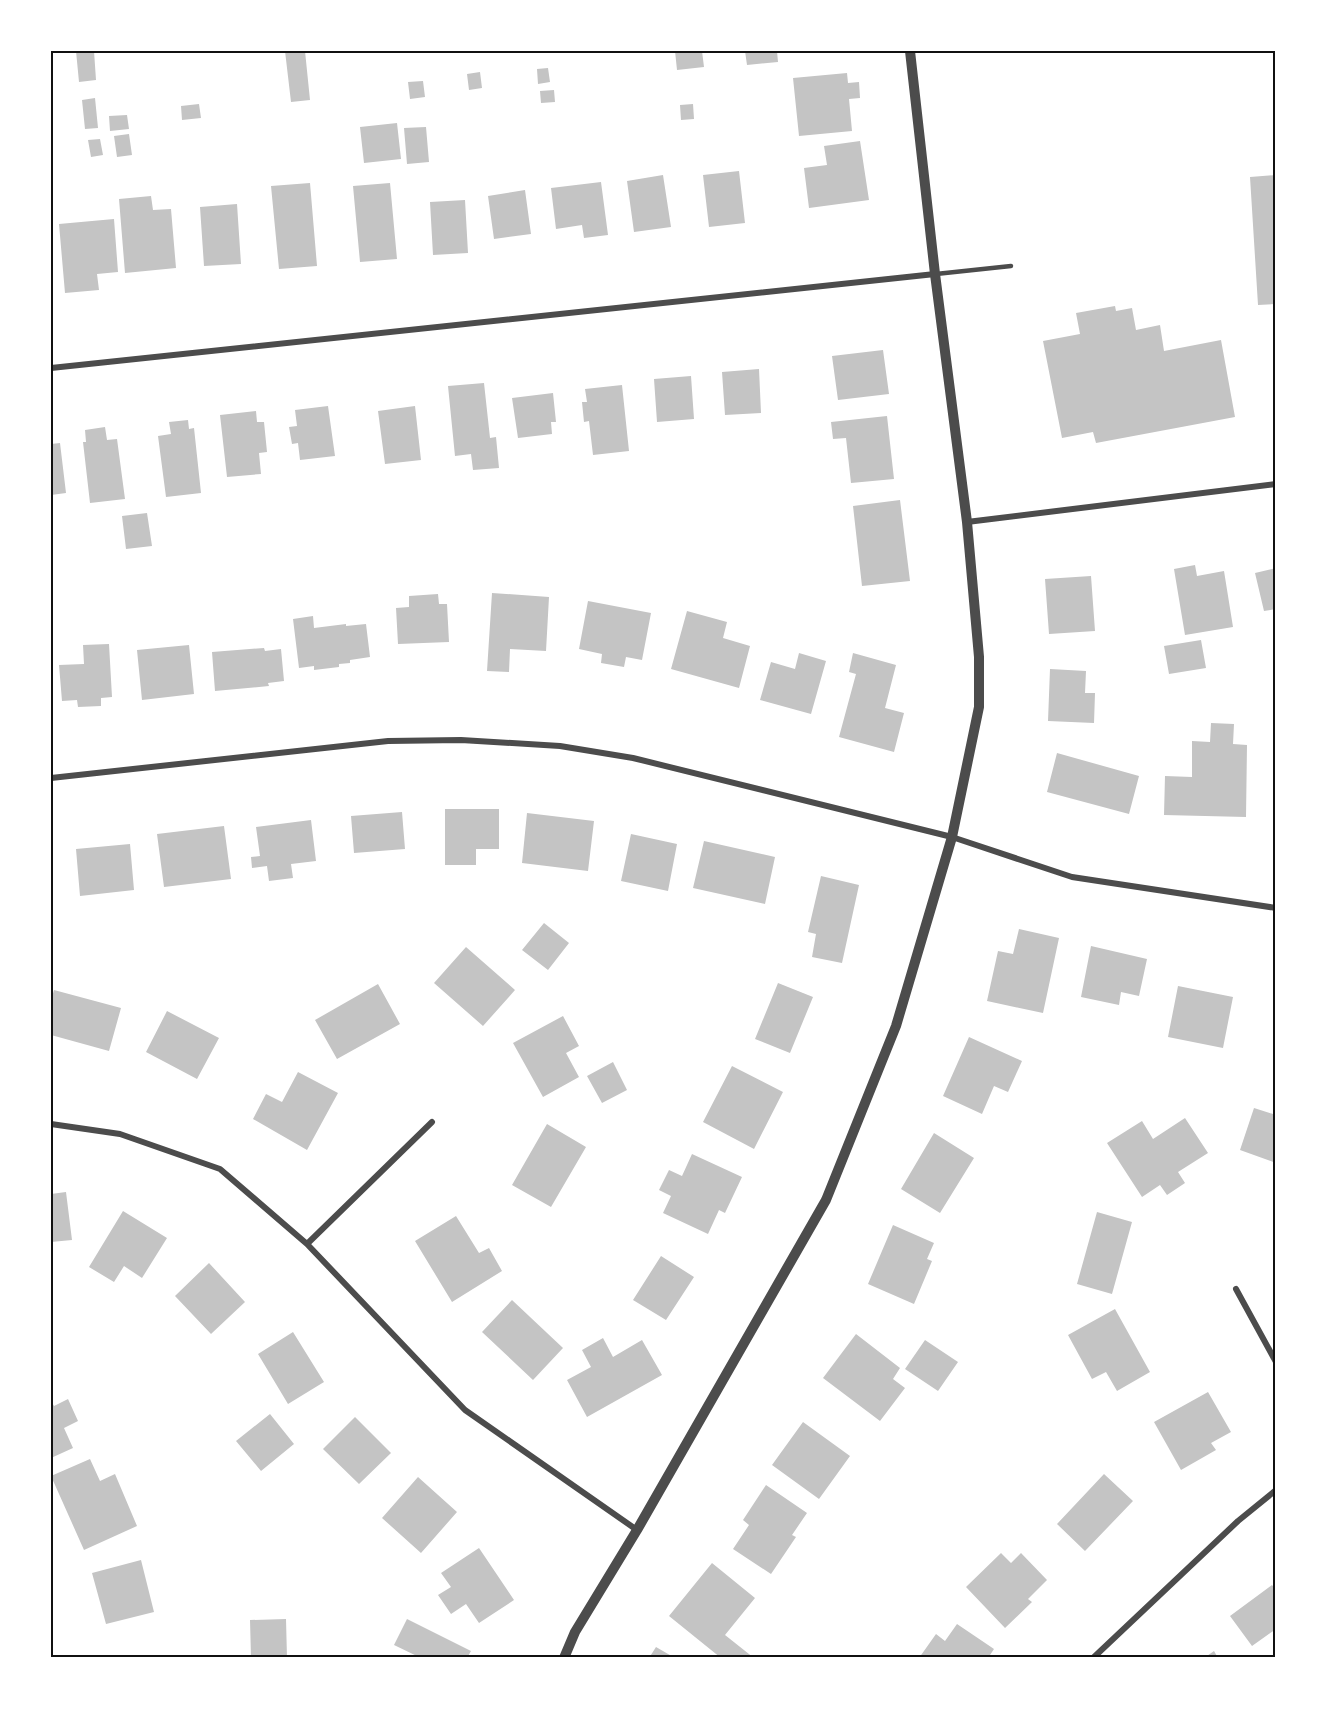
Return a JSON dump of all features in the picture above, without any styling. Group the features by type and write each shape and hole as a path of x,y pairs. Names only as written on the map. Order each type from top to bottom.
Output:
{"street":[{"path":"564,1658 575,1632 637,1530 826,1200 896,1026 952,837 979,707 979,657 966,522 910,51"},
{"path":"51,368 935,274"},
{"path":"966,522 1276,484"},
{"path":"51,778 388,741 460,740 560,746 633,758 952,837 1072,877 1276,908"},
{"path":"307,1244 432,1122"},
{"path":"51,1124 120,1134 220,1168 307,1244 465,1410 637,1530"},
{"path":"1236,1289 1276,1362"},
{"path":"1093,1658 1238,1521 1276,1490"}],"lane":[{"path":"935,274 1011,266"}],"building":[{"path":"76,51 94,51 96,80 79,82"},
{"path":"285,51 305,51 310,100 291,102"},
{"path":"675,51 702,51 704,67 677,70"},
{"path":"745,51 777,51 778,62 747,65"},
{"path":"548,68 550,82 538,84 537,69"},
{"path":"480,72 482,88 469,90 467,74"},
{"path":"847,73 848,83 859,82 860,98 849,99 852,131 799,136 793,78"},
{"path":"423,81 425,97 410,99 408,82"},
{"path":"554,90 555,102 541,103 540,91"},
{"path":"95,98 98,128 85,129 82,100"},
{"path":"199,104 201,118 182,120 181,106"},
{"path":"693,104 694,119 681,120 680,105"},
{"path":"127,115 129,129 110,131 109,116"},
{"path":"397,123 401,159 364,163 360,127"},
{"path":"426,127 429,162 407,164 404,128"},
{"path":"129,134 132,155 117,157 114,136"},
{"path":"100,139 103,155 91,157 88,140"},
{"path":"860,141 869,200 809,208 804,168 827,165 824,146"},
{"path":"739,171 745,223 709,227 703,175"},
{"path":"663,175 671,227 634,232 627,181"},
{"path":"1276,175 1276,304 1258,305 1250,177"},
{"path":"601,182 608,235 584,238 582,225 556,229 551,188"},
{"path":"310,183 317,266 279,269 271,186"},
{"path":"390,183 397,259 360,262 353,186"},
{"path":"525,190 531,234 494,239 488,196"},
{"path":"151,196 153,210 171,209 176,268 125,273 119,199"},
{"path":"465,200 468,253 433,255 430,202"},
{"path":"237,204 241,264 204,266 200,207"},
{"path":"114,219 118,272 97,274 99,290 65,293 59,224"},
{"path":"1115,306 1116,311 1132,308 1136,330 1160,325 1164,351 1221,340 1235,417 1096,443 1093,432 1062,438 1043,341 1080,334 1076,313"},
{"path":"883,350 889,394 838,400 832,356"},
{"path":"759,369 761,413 725,415 722,372"},
{"path":"691,376 694,419 657,422 654,379"},
{"path":"484,383 490,438 496,437 499,468 473,470 471,454 455,456 448,386"},
{"path":"622,385 629,451 593,455 589,421 584,422 582,402 587,402 585,389"},
{"path":"553,393 556,422 551,422 552,434 518,438 512,398"},
{"path":"328,406 335,456 300,460 298,443 292,444 289,427 297,426 295,410"},
{"path":"415,406 421,460 385,464 378,411"},
{"path":"256,411 257,422 264,422 267,452 259,453 261,474 227,477 220,415"},
{"path":"887,416 894,479 851,483 846,438 833,439 831,422"},
{"path":"188,420 189,429 194,428 201,493 166,497 158,436 171,434 169,422"},
{"path":"105,427 107,440 117,439 125,499 90,503 83,442 86,442 85,430"},
{"path":"60,443 66,493 51,495 51,444"},
{"path":"900,500 910,581 862,586 853,506"},
{"path":"147,513 152,546 126,549 122,516"},
{"path":"1195,565 1197,576 1224,571 1233,627 1185,635 1174,569"},
{"path":"1276,568 1276,609 1264,611 1255,573"},
{"path":"1091,576 1095,631 1049,634 1045,579"},
{"path":"492,593 549,597 546,651 510,649 509,672 487,671"},
{"path":"438,594 439,604 447,604 449,642 398,644 396,608 409,607 409,596"},
{"path":"588,601 651,613 642,660 626,657 624,667 601,663 602,654 579,649"},
{"path":"687,611 727,622 723,638 750,646 739,688 671,669"},
{"path":"313,616 314,628 366,624 370,657 350,660 350,663 339,664 339,667 314,670 314,666 299,668 293,619"},
{"path":"1201,640 1206,668 1169,674 1164,646"},
{"path":"109,644 112,697 101,698 101,706 78,707 77,700 62,701 59,665 84,664 83,645"},
{"path":"189,645 194,694 142,700 137,650"},
{"path":"264,648 265,651 281,649 284,681 268,683 269,686 215,691 212,652"},
{"path":"799,653 826,661 811,714 760,700 771,662 795,669"},
{"path":"853,653 896,665 885,708 904,713 894,752 839,737 856,674 849,672"},
{"path":"1050,669 1086,671 1085,693 1095,693 1094,723 1048,721"},
{"path":"1211,723 1234,724 1233,744 1247,745 1246,817 1164,815 1165,776 1192,777 1192,741 1210,742"},
{"path":"1057,753 1139,776 1129,814 1047,792"},
{"path":"445,809 499,809 499,849 476,849 476,865 445,865"},
{"path":"402,812 405,849 354,853 351,816"},
{"path":"527,813 594,821 588,871 522,863"},
{"path":"311,820 316,861 291,864 293,878 269,881 267,866 252,868 251,857 260,856 256,827"},
{"path":"224,826 231,879 164,887 157,834"},
{"path":"631,834 677,844 668,891 621,881"},
{"path":"704,841 775,857 765,904 693,888"},
{"path":"130,844 134,890 80,896 76,849"},
{"path":"821,876 859,885 842,963 812,957 816,934 808,932"},
{"path":"544,923 569,943 548,970 522,950"},
{"path":"1019,929 1059,938 1043,1013 987,1001 998,951 1013,954"},
{"path":"1091,946 1147,959 1139,996 1121,992 1119,1005 1081,997"},
{"path":"466,947 515,990 483,1026 434,983"},
{"path":"778,983 813,997 790,1053 755,1039"},
{"path":"378,984 400,1024 337,1059 315,1020"},
{"path":"1178,986 1233,997 1223,1048 1168,1037"},
{"path":"54,990 121,1008 109,1051 51,1035 51,1000"},
{"path":"167,1011 219,1038 197,1079 146,1052"},
{"path":"563,1016 579,1046 566,1053 579,1077 543,1097 513,1043"},
{"path":"969,1037 1022,1061 1008,1092 994,1086 982,1114 943,1096"},
{"path":"613,1062 627,1090 602,1103 587,1076"},
{"path":"732,1066 783,1092 754,1149 703,1122"},
{"path":"298,1072 338,1093 307,1150 253,1119 266,1094 282,1102"},
{"path":"1254,1108 1276,1115 1276,1163 1240,1150"},
{"path":"1185,1118 1208,1153 1178,1172 1185,1183 1167,1195 1160,1185 1142,1197 1107,1143 1142,1121 1153,1139"},
{"path":"547,1124 586,1147 551,1207 512,1185"},
{"path":"934,1133 974,1158 940,1213 901,1189"},
{"path":"692,1154 742,1177 725,1213 719,1210 708,1234 663,1213 671,1196 659,1190 669,1170 682,1176"},
{"path":"66,1192 72,1240 51,1242 51,1194"},
{"path":"123,1211 167,1238 142,1278 124,1266 114,1282 89,1267"},
{"path":"1097,1212 1132,1222 1112,1294 1077,1284"},
{"path":"456,1216 479,1253 489,1248 502,1271 452,1302 415,1241"},
{"path":"893,1225 934,1243 927,1259 932,1261 914,1304 868,1284"},
{"path":"661,1256 694,1277 666,1320 633,1300"},
{"path":"209,1263 245,1302 211,1334 175,1296"},
{"path":"512,1300 563,1348 533,1380 482,1332"},
{"path":"1115,1309 1150,1372 1117,1391 1106,1372 1092,1379 1068,1335"},
{"path":"293,1332 324,1382 288,1404 258,1354"},
{"path":"856,1334 900,1368 893,1379 905,1388 880,1421 823,1378"},
{"path":"603,1338 613,1357 642,1340 662,1375 587,1417 567,1380 591,1367 582,1350"},
{"path":"925,1340 958,1362 938,1391 905,1369"},
{"path":"1208,1392 1231,1432 1211,1443 1216,1450 1181,1470 1154,1422"},
{"path":"68,1399 78,1421 64,1428 73,1448 51,1458 51,1401 54,1406"},
{"path":"270,1414 294,1444 261,1471 236,1441"},
{"path":"355,1417 391,1453 359,1484 323,1449"},
{"path":"803,1422 850,1456 819,1499 772,1465"},
{"path":"90,1459 100,1481 115,1474 137,1526 84,1550 51,1476"},
{"path":"1104,1474 1133,1501 1085,1551 1057,1524"},
{"path":"418,1477 457,1512 421,1553 382,1518"},
{"path":"766,1485 807,1513 792,1535 796,1537 771,1574 733,1549 749,1525 743,1520"},
{"path":"479,1548 514,1600 479,1623 466,1604 451,1614 438,1595 451,1587 441,1573"},
{"path":"1001,1553 1011,1563 1021,1553 1047,1580 1028,1599 1032,1602 1005,1628 966,1587"},
{"path":"141,1560 154,1612 106,1624 92,1573"},
{"path":"712,1563 755,1598 725,1635 754,1658 721,1658 669,1616"},
{"path":"1272,1585 1276,1590 1276,1629 1252,1646 1230,1616"},
{"path":"286,1619 287,1658 251,1658 250,1620"},
{"path":"407,1619 471,1651 467,1658 421,1658 394,1645"},
{"path":"957,1624 994,1649 988,1658 919,1658 936,1634 945,1641"},
{"path":"656,1647 675,1658 649,1658"},
{"path":"1214,1651 1218,1658 1204,1658"}]}
